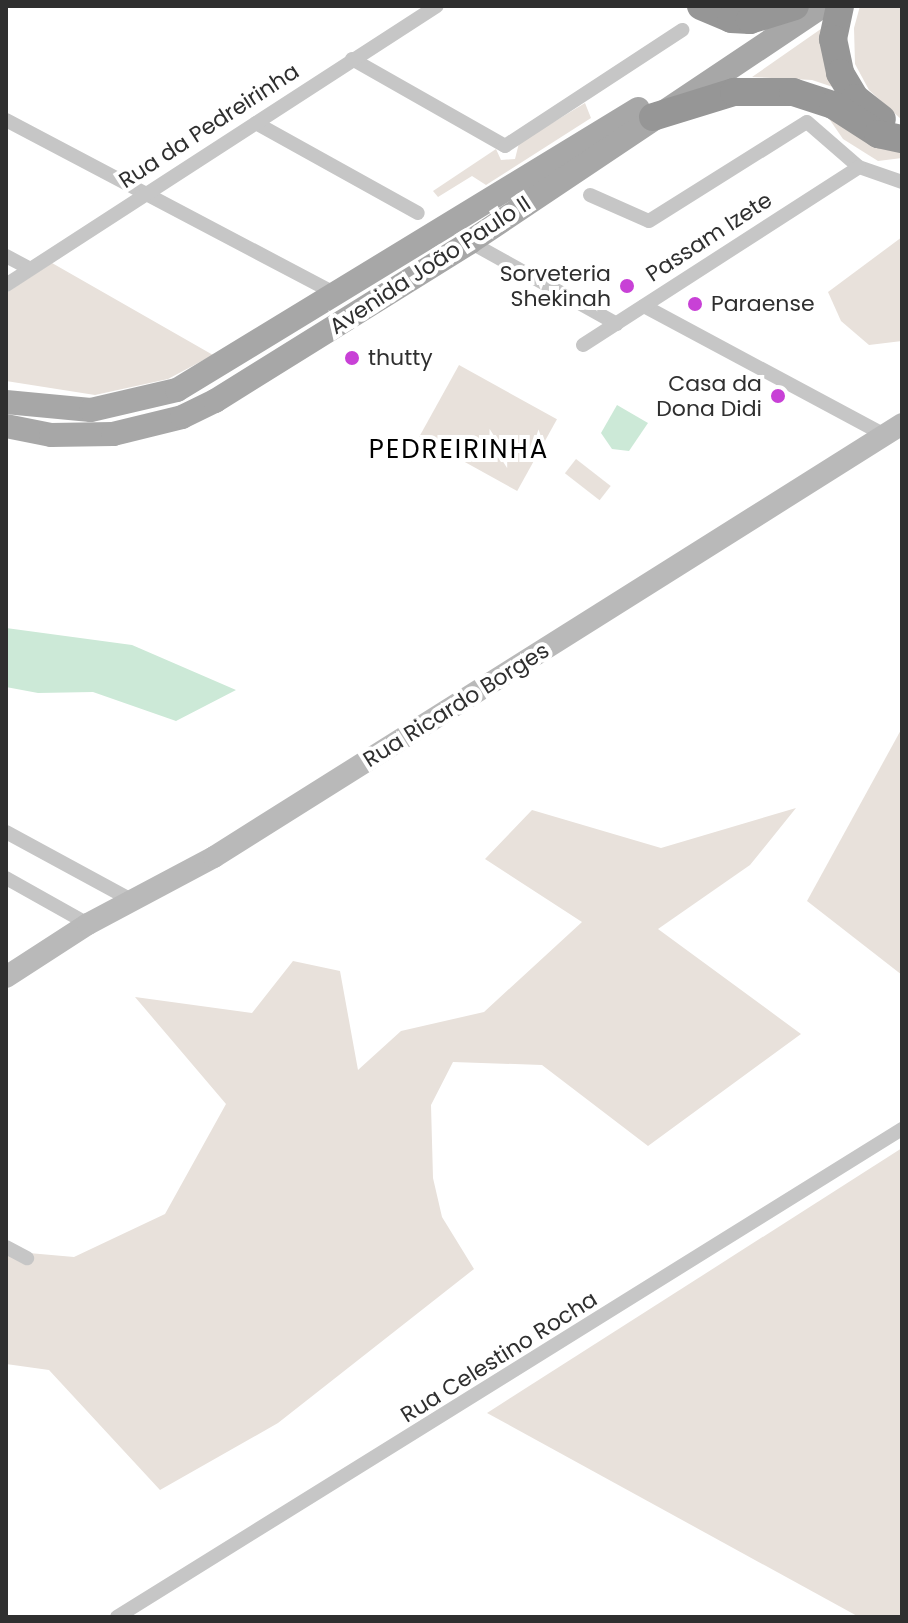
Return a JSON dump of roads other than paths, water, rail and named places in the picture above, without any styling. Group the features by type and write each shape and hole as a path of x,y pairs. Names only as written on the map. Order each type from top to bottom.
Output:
{"highway":[{"path":"701,6 731,19 750,20 795,6"},
{"path":"840,6 834,56 846,87 866,109 902,125"},
{"path":"653,117 734,92 793,92 833,105 878,134 902,139"}],"main road":[{"name":"Avenida João Paulo II","path":"6,402 91,410 131,405 177,390 338,295 807,6"},
{"name":"Avenida João Paulo II","path":"6,426 51,435 113,434 182,417 470,242 822,6"}],"street":[{"name":"Rua da Pedreirinha","path":"6,285 437,6"},
{"path":"352,59 505,146 682,30"},
{"path":"6,120 148,192 338,295"},
{"path":"256,123 418,213"},
{"path":"590,195 649,221 803,123 810,123 859,167 902,182"},
{"name":"Passam Izete","path":"583,345 859,167"},
{"path":"470,242 617,324"},
{"path":"6,256 30,269"},
{"path":"644,306 894,430"},
{"name":"Rua Ricardo Borges","path":"6,977 88,924 214,857 894,430"},
{"path":"6,832 131,900"},
{"path":"6,878 88,924"},
{"name":"Rua Celestino Rocha","path":"117,1617 902,1129"},
{"path":"6,1247 27,1258"}],"place":[{"name":"Sorveteria Shekinah","path":"627,286"},
{"name":"Paraense","path":"695,304"},
{"name":"thutty","path":"352,358"},
{"name":"Casa da Dona Didi","path":"778,396"}],"district":[{"name":"PEDREIRINHA","path":"459,450"}]}
